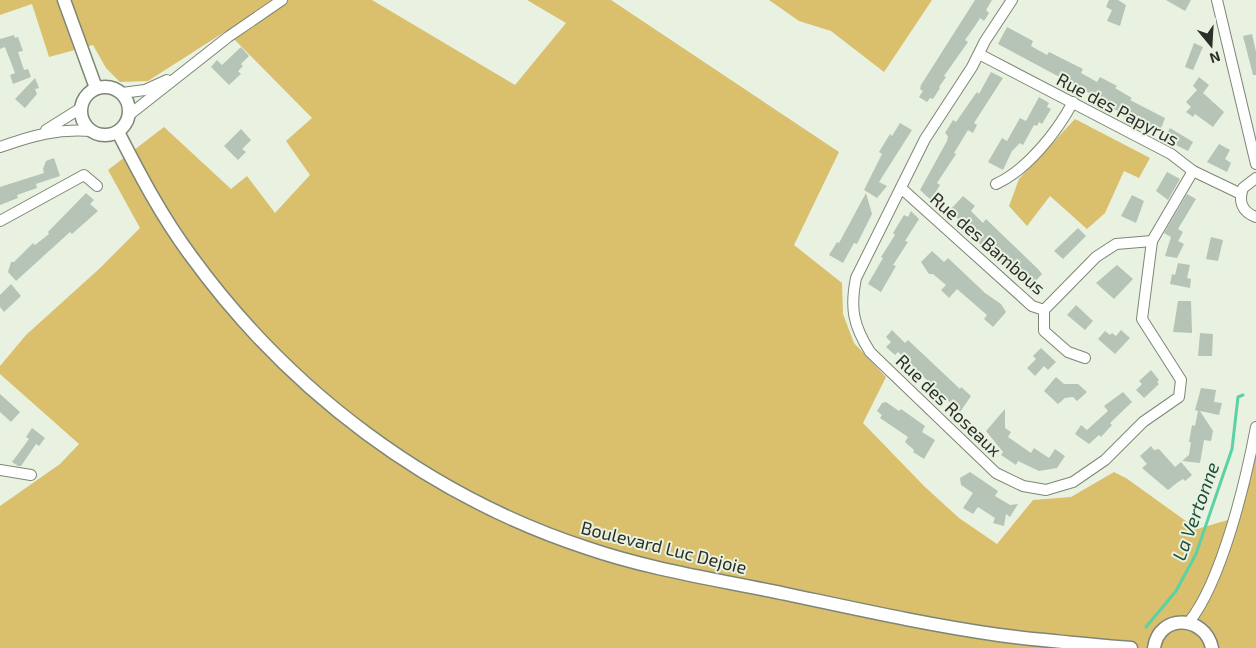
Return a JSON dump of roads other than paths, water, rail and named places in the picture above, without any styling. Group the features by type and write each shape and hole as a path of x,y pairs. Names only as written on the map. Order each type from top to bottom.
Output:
{"main road":[{"path":"64,0 96,88"},
{"path":"110,87 122,93 129,106 129,115 124,126 118,132 101,135 92,131 82,120 81,108 84,98 96,88 110,87"},
{"name":"Boulevard Luc Dejoie","path":"118,132 151,195 189,254 245,324 285,366 326,403 392,452 482,504 588,549 699,576 938,625 999,635 1131,648"},
{"path":"1154,648 1156,639 1166,627 1181,622 1189,622 1204,632 1212,648"}],"street":[{"path":"129,115 228,37 282,0"},
{"name":"Rue des Roseaux","path":"1012,0 985,40 979,54 925,139 856,278 851,300 854,320 861,338 870,352 936,413 964,444 996,473 1022,486 1046,490 1073,482 1105,460 1143,422 1179,397 1181,380 1142,319 1152,241 1193,171"},
{"path":"1217,0 1256,164"},
{"name":"Rue des Papyrus","path":"979,54 1171,154 1193,171 1240,194"},
{"path":"122,93 145,90 177,76"},
{"path":"996,184 1013,176 1019,170 1062,123 1073,102"},
{"path":"36,135 65,120 81,108"},
{"path":"0,147 36,135 68,129 92,131"},
{"path":"0,221 84,175 97,186"},
{"path":"1256,178 1247,183 1240,194 1242,206 1250,215 1256,217"},
{"name":"Rue des Bambous","path":"901,188 1032,306 1044,310 1096,257 1116,244 1152,241"},
{"path":"1044,310 1044,331 1068,352 1085,358"},
{"path":"1189,622 1198,611 1230,533 1256,427"},
{"path":"0,470 31,475"}],"waterway":[{"name":"La Vertonne","path":"1146,627 1176,591 1196,554 1232,449 1238,397 1243,395"}]}
